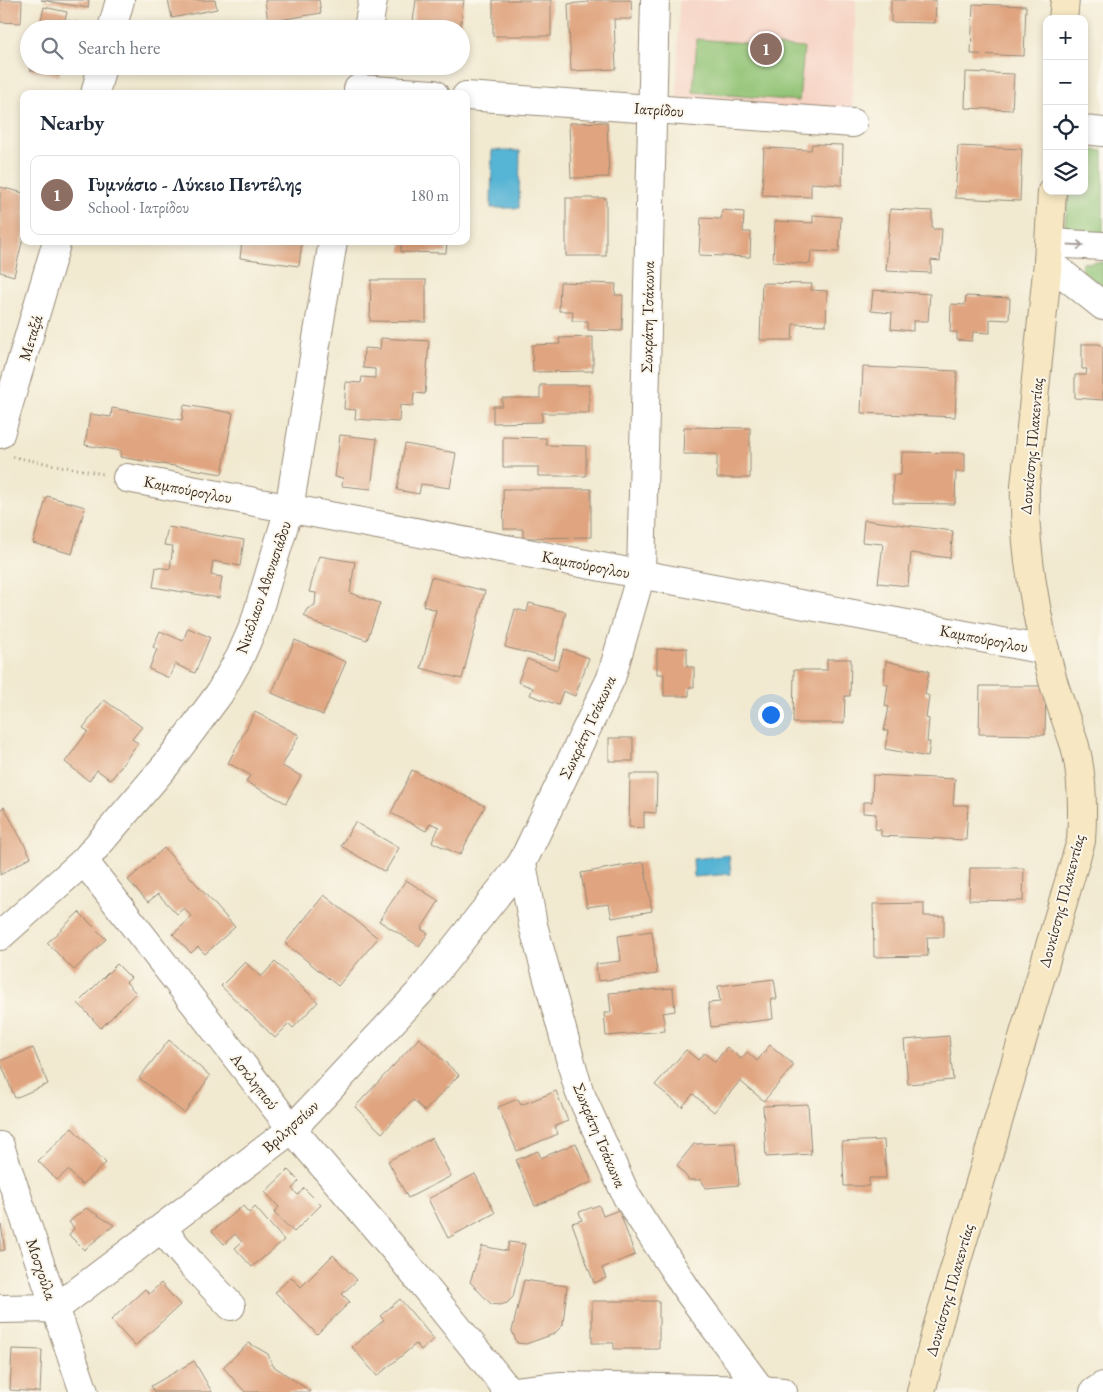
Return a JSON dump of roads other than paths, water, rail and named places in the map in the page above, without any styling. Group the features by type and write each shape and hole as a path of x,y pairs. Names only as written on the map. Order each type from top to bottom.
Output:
{"main road":[{"path":"1063,15 1065,0"},
{"name":"Δουκίσσης Πλακεντίας","path":"921,1392 937,1328 1081,841 1082,797 1080,770 1045,650 1024,515 1025,486 1049,253 1052,195"}],"street":[{"path":"114,20 120,0"},
{"path":"370,20 373,0"},
{"name":"Σωκράτη Τσάκωνα","path":"655,0 641,574 611,678 522,863 533,925 579,1091 624,1189 687,1290 772,1391"},
{"path":"96,90 100,75"},
{"path":"359,83 407,90"},
{"name":"Ιατρίδου","path":"470,96 853,123"},
{"path":"1088,130 1103,132"},
{"name":"Μεταξά","path":"5,445 56,245"},
{"name":"Νικόλαου Αθανασιάδου","path":"0,936 84,860 166,765 219,694 240,657 254,625 289,508 332,245"},
{"path":"1049,253 1103,246"},
{"path":"1049,253 1103,306"},
{"name":"Καμπούρογλου","path":"127,478 1045,650"},
{"name":"Ασκληπιού","path":"84,860 292,1128 399,1255 506,1391"},
{"name":"Βριλησσίων","path":"56,1308 162,1230 292,1128 420,992 522,863"},
{"name":"Μοσχούλα","path":"0,1146 84,1392"},
{"path":"162,1230 231,1306"},
{"path":"0,1309 56,1308"},
{"path":"506,1391 561,1386 772,1391"},
{"path":"1094,1392 1103,1386"}],"water":[{"path":"492,150 520,151 519,208 491,208"},
{"path":"729,855 731,874 694,877 693,859"}],"place":[{"name":"Γυμνάσιο - Λύκειο Πεντέλης","path":"766,49"}]}
